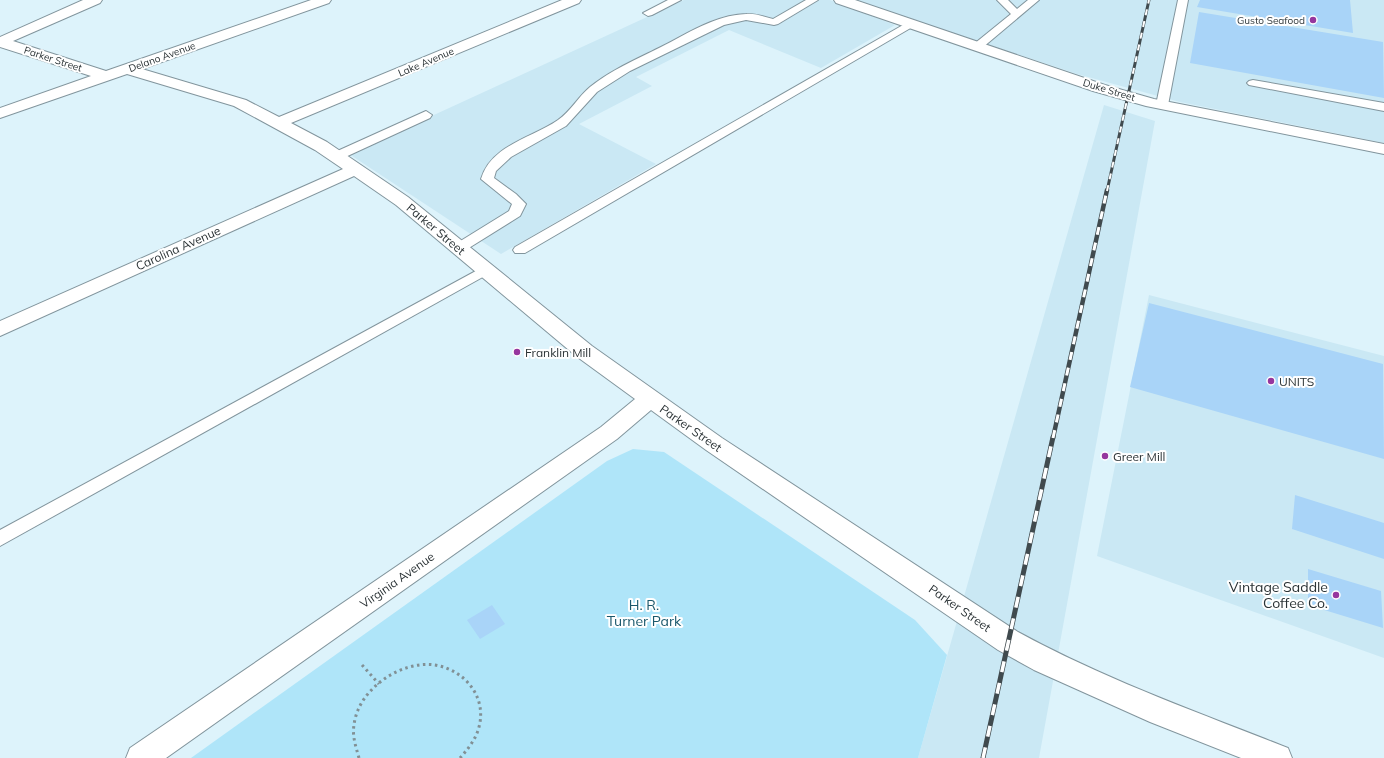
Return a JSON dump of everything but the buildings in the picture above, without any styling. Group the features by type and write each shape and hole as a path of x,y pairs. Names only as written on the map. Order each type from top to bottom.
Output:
{"street":[{"path":"0,42 95,0"},
{"name":"Delano Avenue","path":"0,113 324,0"},
{"name":"Lake Avenue","path":"278,123 574,0"},
{"name":"Duke Street","path":"844,0 1099,88 1162,105 1384,149"},
{"name":"Parker Street","path":"0,42 117,73 240,103 337,156 402,201 584,351 650,399 714,444 953,603 1008,642 1044,661 1160,712 1276,758"},
{"name":"Carolina Avenue","path":"0,329 356,169"},
{"name":"Virginia Avenue","path":"141,758 609,433 650,399"}],"lane":[{"path":"648,13 676,0"},
{"path":"459,248 515,213 519,204 510,194 495,187 487,180 488,173 499,159 562,123 577,110 592,91 617,74 707,29 742,17 752,17 774,22 813,0"},
{"path":"1002,0 1017,14"},
{"path":"978,46 1034,0"},
{"path":"1162,105 1183,0"},
{"path":"520,250 910,24"},
{"path":"1253,83 1384,107"},
{"path":"337,156 426,115"},
{"path":"0,539 486,270"}],"path":[{"path":"362,665 379,684"},
{"path":"359,758 354,740 355,720 364,700 379,684 396,672 415,666 434,665 452,669 466,678 476,692 481,708 479,727 471,745 460,758"}],"shaded area":[{"path":"684,0 830,0 895,25 821,68 729,30 636,77 652,86 579,124 656,164 501,254 349,154"},
{"path":"854,0 1384,0 1384,143 1180,102 1077,74"},
{"path":"1104,105 1155,121 1039,758 918,758"},
{"path":"1149,295 1384,356 1384,658 1097,556"}],"green space":[{"name":"H. R. Turner Park","path":"633,449 664,452 915,620 947,655 918,758 191,758 607,461"}],"railway":[{"path":"1107,191 1149,0"},
{"path":"1053,438 1107,190"},
{"path":"983,758 1053,437"}],"place":[{"name":"Gusto Seafood","path":"1313,20"},
{"name":"Franklin Mill","path":"517,352"},
{"name":"UNITS","path":"1271,381"},
{"name":"Greer Mill","path":"1105,456"},
{"name":"Vintage Saddle Coffee Co.","path":"1336,595"}]}
